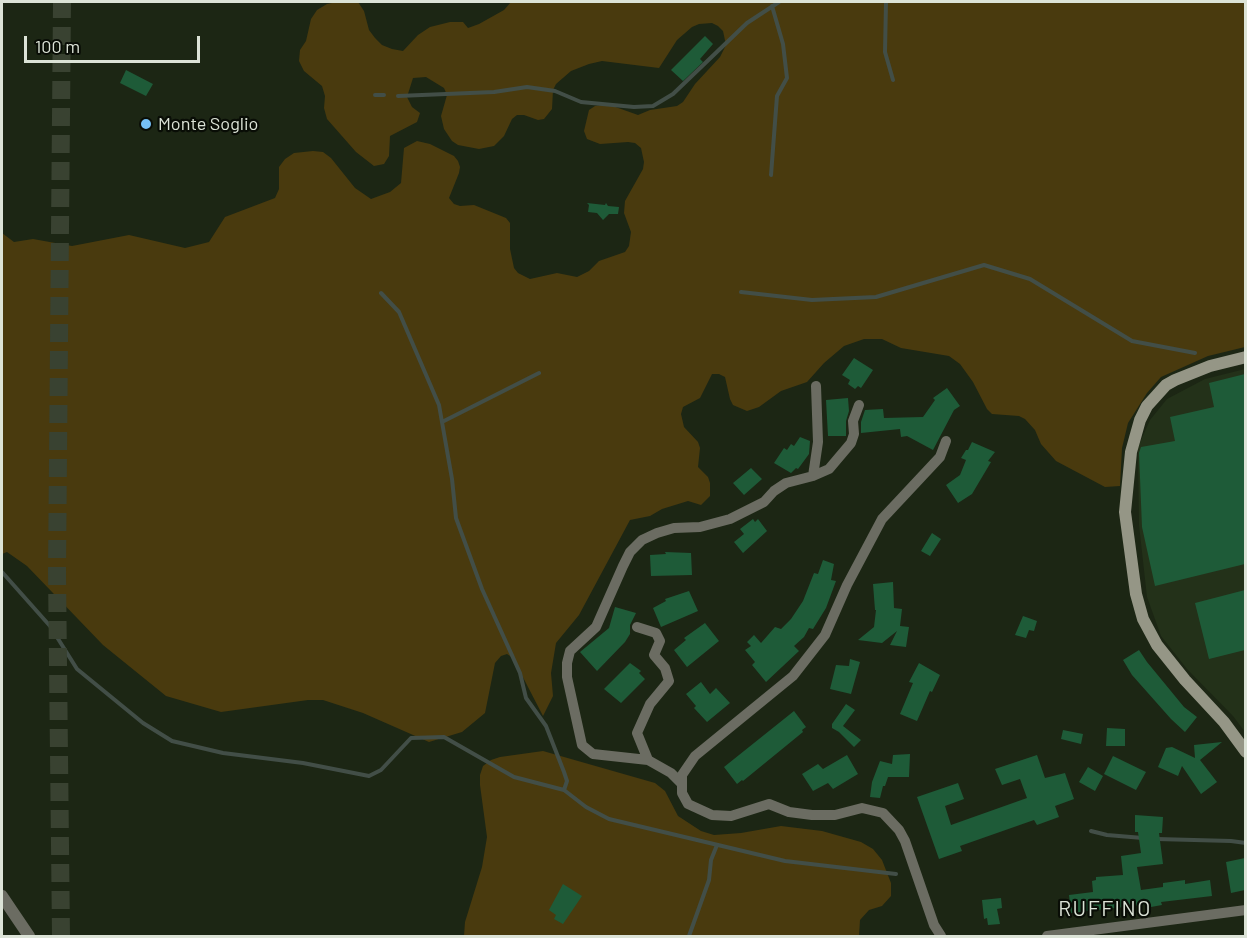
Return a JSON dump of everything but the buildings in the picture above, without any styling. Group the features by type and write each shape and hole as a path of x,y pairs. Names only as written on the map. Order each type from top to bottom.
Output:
{"main road":[{"path":"1245,357 1210,366 1175,380 1166,385 1147,406 1140,420 1131,452 1125,512 1136,594 1143,619 1157,645 1185,680 1224,722 1245,752"}],"street":[{"path":"813,476 818,442 816,386"},
{"path":"682,784 671,773 648,760 593,754 582,745 567,677 570,651 596,627 630,552 642,540 674,528 700,527 730,519 764,502 786,483 829,469 851,443 854,434 853,421 859,405"},
{"path":"941,936 934,925 905,841 899,830 884,813 862,808 835,815 812,815 789,812 769,804 731,816 712,815 688,804 682,793 682,775 694,756 792,676 825,636 847,585 882,519 940,457 946,441"},
{"path":"637,627 656,633 660,641 654,655 664,668 669,681 650,704 637,733 648,760"},
{"path":"2,896 29,936"},
{"path":"1047,936 1245,910"}],"shaded area":[{"path":"358,2 364,11 369,30 375,38 382,45 403,51 418,35 430,27 450,22 463,22 468,28 504,10 511,2 1245,2 1245,347 1208,356 1161,377 1147,393 1128,423 1122,448 1120,486 1105,487 1056,461 1041,444 1035,430 1025,419 1019,416 992,414 960,364 949,356 901,348 882,339 864,339 844,346 807,382 781,391 759,407 747,411 733,405 725,377 712,374 700,398 683,407 681,414 684,427 698,442 700,448 698,467 708,477 710,496 701,505 688,501 662,509 650,516 630,520 579,615 556,643 551,673 553,696 543,716 513,658 507,654 501,656 495,663 485,713 462,732 429,742 363,713 323,700 221,712 166,696 103,645 27,566 7,552 2,554 2,233 14,242 33,239 72,246 129,235 185,248 209,242 225,217 275,198 279,189 279,167 294,153 323,152 331,158 355,188 371,199 390,192 401,183 404,148 417,141 430,144 454,156 458,161 459,173 449,198 454,204 474,205 506,218 510,223 510,249 514,268 518,273 530,279 557,273 577,277 589,271 599,261 625,252 629,246 631,232 624,213 625,201 643,169 644,162 641,148 635,143 600,144 587,139 584,131 589,110 595,106 607,104 638,115 650,110 677,106 683,102 695,84 720,57 726,45 723,31 718,26 712,23 699,24 677,40 659,68 602,61 571,71 556,84 553,90 552,109 544,119 538,120 517,115 512,119 504,136 494,146 479,149 458,145 452,141 444,129 441,116 447,95 444,88 426,77 413,78 407,97 412,107 420,113 417,122 390,136 389,156 384,164 374,166 356,152 327,119 322,86 304,71 299,61 300,50 306,41 311,19 317,10 327,4"},
{"path":"1245,369 1245,732 1233,716 1187,669 1161,636 1147,597 1139,525 1138,447 1150,420 1167,399 1205,379"},
{"path":"543,751 655,783 665,791 678,816 701,831 714,835 781,826 822,831 861,842 873,849 882,860 891,883 891,896 882,906 869,910 860,920 859,936 464,936 465,922 482,867 487,837 480,785 483,766 500,757"}],"waterway":[{"path":"398,96 494,92 527,87 555,91 581,102 634,107 653,106 673,94 747,23 779,2"},
{"path":"886,2 885,52 893,80"},
{"path":"771,175 777,96 787,78 783,44 772,6"},
{"path":"375,95 384,95"},
{"path":"741,292 812,300 876,297 984,265 1030,279 1132,341 1195,353"},
{"path":"381,293 399,312 439,405 452,479 456,518 482,589 520,673 526,698 546,726 567,781 564,790"},
{"path":"442,422 539,373"},
{"path":"2,572 50,626 77,669 143,723 172,741 223,753 303,763 369,776 381,770 411,738 444,737 514,777 564,790 586,807 609,819 785,861 896,874"},
{"path":"1091,831 1107,835 1143,838"},
{"path":"1157,839 1246,843"},
{"path":"689,936 709,880 711,860 717,845"}],"tunnel":[{"path":"61,936 57,572 62,2"}],"place":[{"name":"Monte Soglio","path":"146,124"}],"district":[{"name":"RUFFINO","path":"1105,909"}]}
